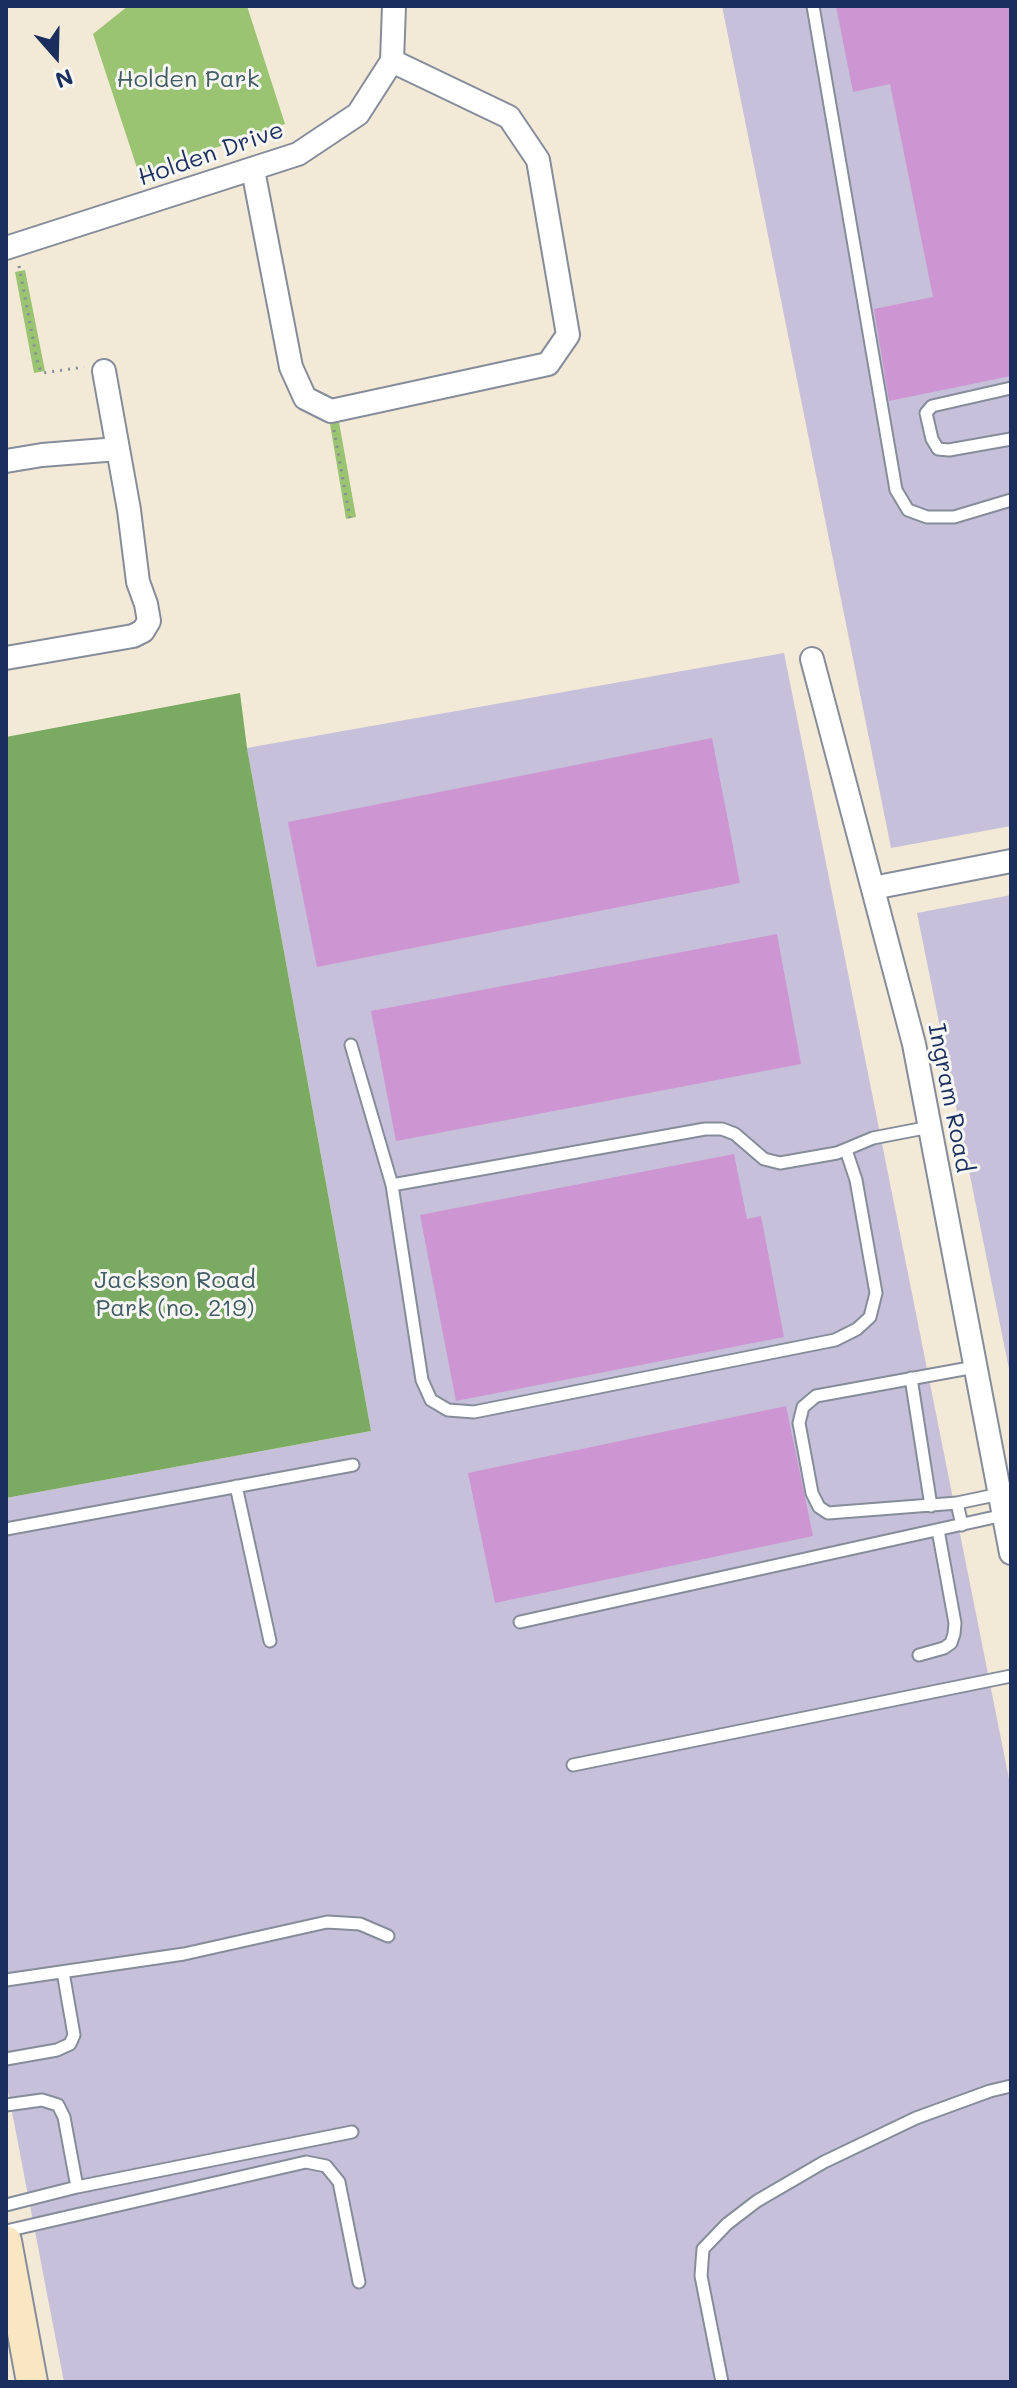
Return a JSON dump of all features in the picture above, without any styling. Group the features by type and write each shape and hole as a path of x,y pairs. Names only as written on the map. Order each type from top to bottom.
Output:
{"street":[{"path":"253,170 291,367 305,398 331,411 548,364 568,335 538,160 509,117 392,61 394,6"},
{"name":"Holden Drive","path":"10,248 298,154 358,114 392,61"},
{"path":"6,658 133,636 143,631 149,621 138,582 129,510 104,371"},
{"path":"6,461 118,449"},
{"name":"Ingram Road","path":"812,659 914,1044 1011,1553"},
{"path":"873,888 1011,861"},
{"path":"6,2241 32,2382"}],"lane":[{"path":"813,6 896,490 908,510 927,517 954,517 1011,500"},
{"path":"1011,388 932,406 926,413 932,439 938,449 949,450 1011,439"},
{"path":"351,1045 392,1185 422,1380 431,1400 448,1410 474,1412 835,1340 857,1329 870,1317 876,1293 856,1180 846,1150"},
{"path":"392,1185 705,1129 722,1129 735,1134 764,1159 780,1163 846,1150 873,1138 930,1127"},
{"path":"975,1367 816,1396 803,1407 799,1423 812,1493 819,1507 828,1513 957,1503 1002,1505"},
{"path":"911,1378 931,1506"},
{"path":"6,1529 353,1465"},
{"path":"236,1486 270,1641"},
{"path":"957,1503 962,1525"},
{"path":"520,1622 962,1525 1002,1505"},
{"path":"919,1655 944,1648 951,1643 954,1634 955,1623 938,1530"},
{"path":"573,1765 1011,1676"},
{"path":"6,1980 184,1954 327,1922 360,1924 388,1936"},
{"path":"6,2059 57,2050 70,2044 74,2035 63,1972"},
{"path":"722,2382 701,2276 703,2249 727,2224 757,2201 837,2155 916,2118 1011,2086"},
{"path":"6,2105 42,2100 58,2105 64,2117 77,2187"},
{"path":"6,2205 77,2187 352,2132"},
{"path":"6,2231 306,2162 326,2166 339,2182 359,2282"}],"path":[{"path":"10,248 42,373 88,366 104,371"},
{"path":"331,411 350,518"}],"shaded area":[{"path":"722,6 1011,6 1011,826 891,848"},
{"path":"784,653 1011,1789 1011,2382 64,2382 6,2081 6,1498 371,1431 247,748"},
{"path":"1011,895 1011,1379 917,913"}],"green space":[{"name":"Holden Park","path":"128,6 247,6 285,124 139,174 93,34"},
{"path":"25,270 45,371 34,373 15,272"},
{"path":"339,422 356,517 346,519 330,424"},
{"name":"Jackson Road Park (no. 219)","path":"240,693 247,748 371,1431 6,1498 6,737"}],"building":[{"path":"836,6 1011,6 1011,376 889,401 874,309 933,297 890,84 853,92"},
{"path":"712,738 740,883 317,967 288,822"},
{"path":"777,934 801,1064 396,1141 371,1011"},
{"path":"734,1154 747,1219 761,1216 784,1337 456,1401 420,1215"},
{"path":"786,1406 813,1536 495,1603 468,1473"}]}
